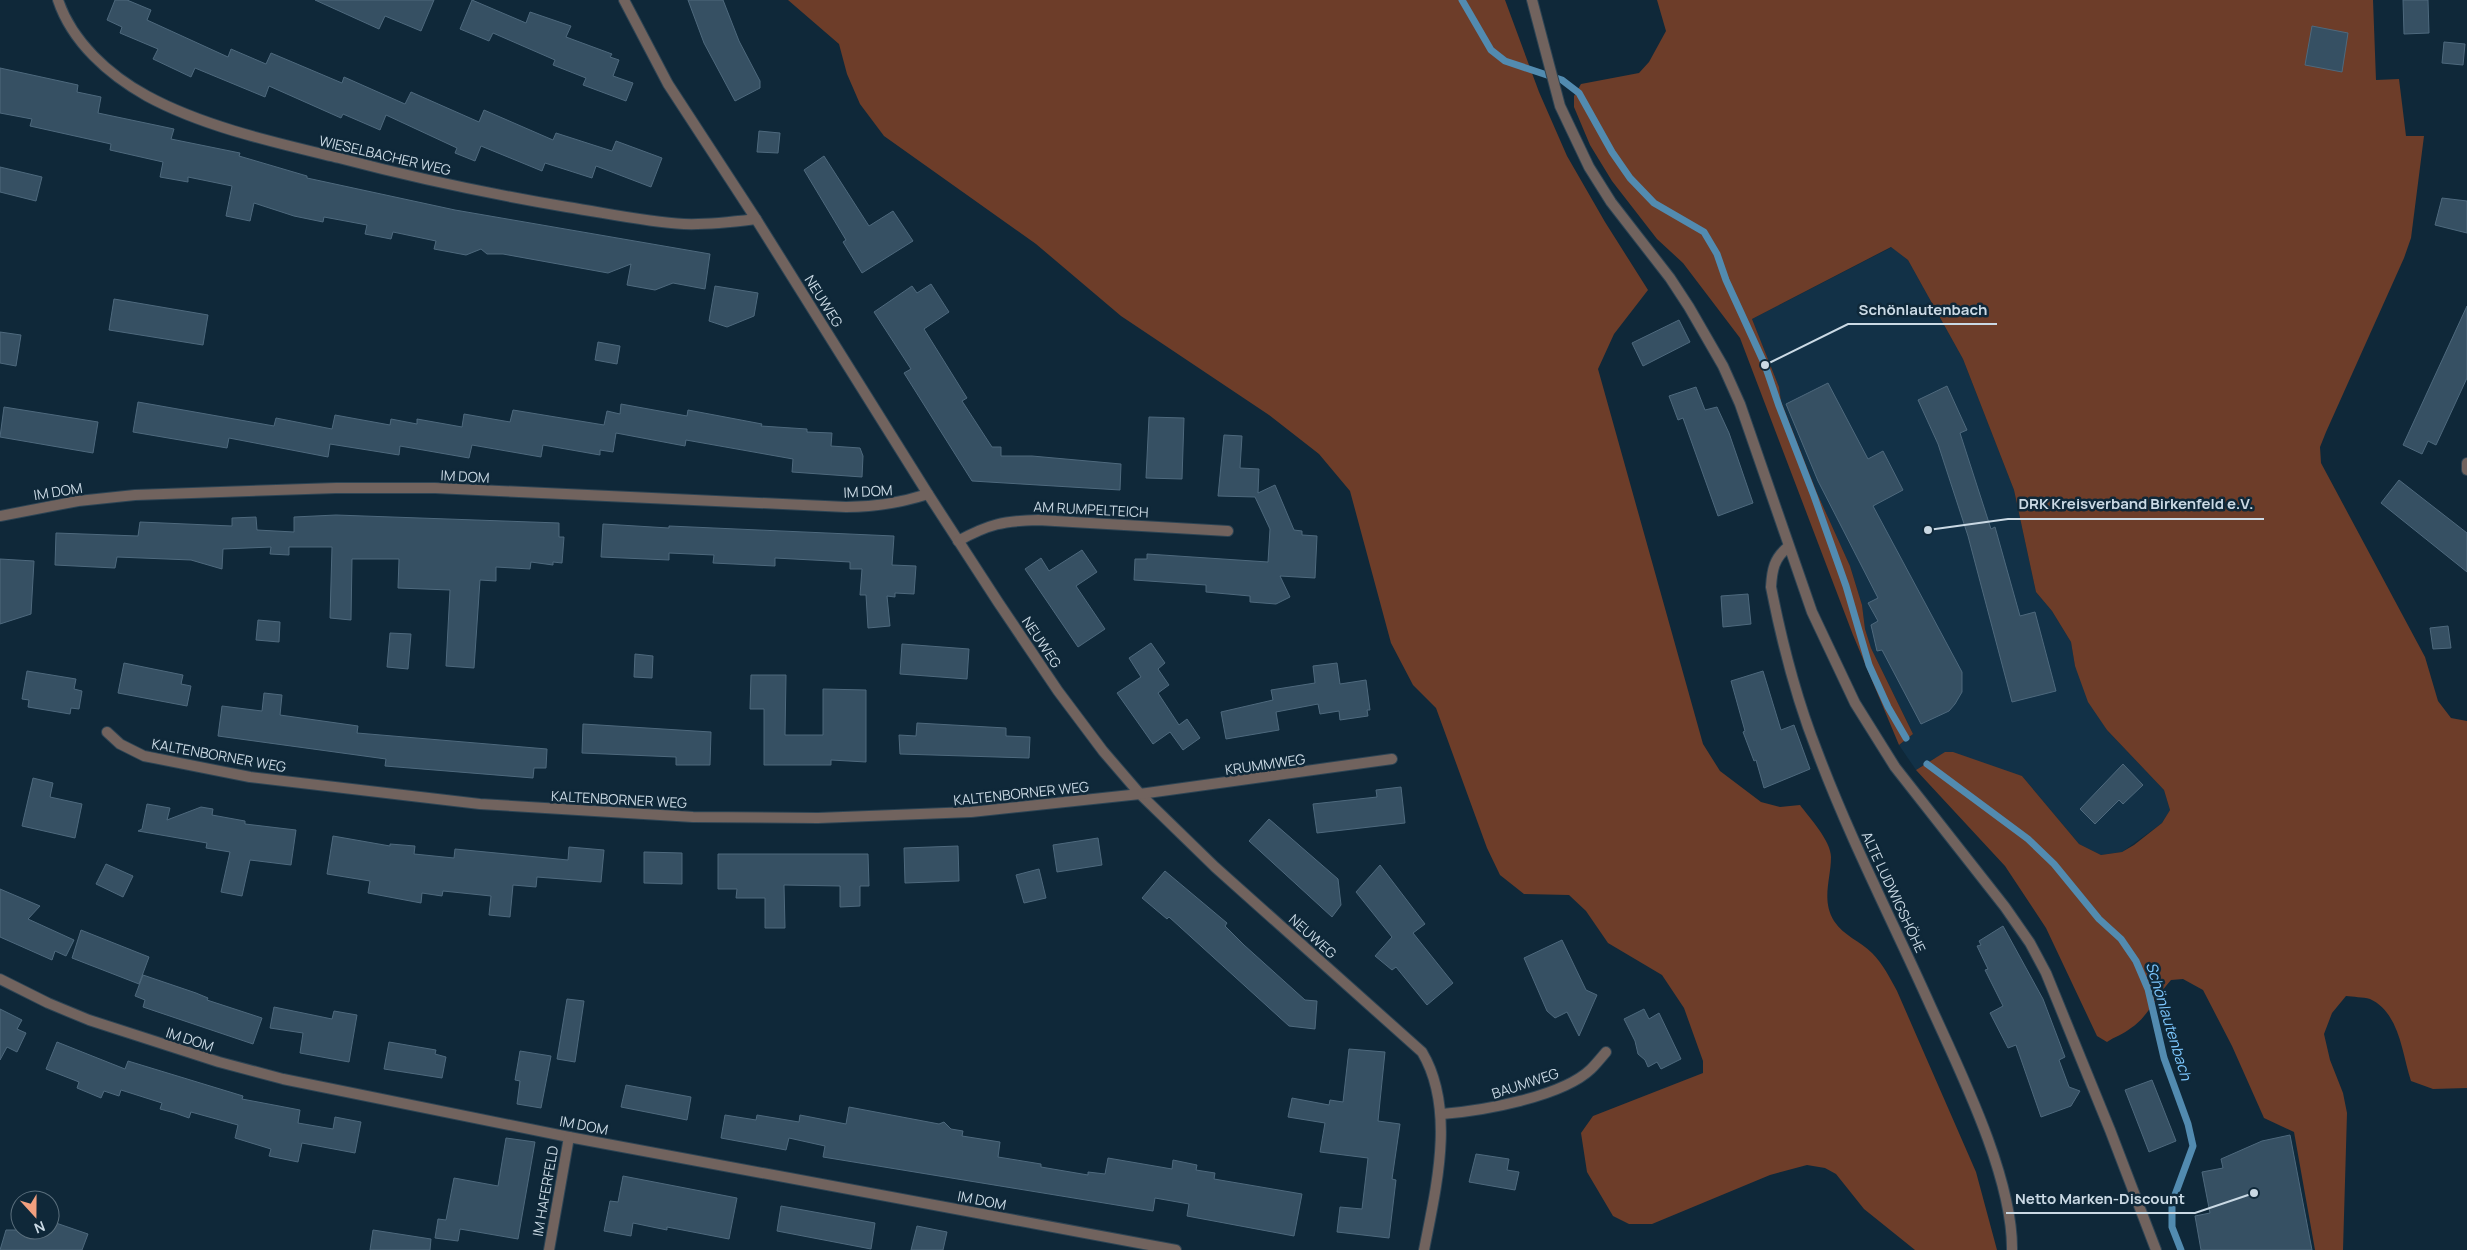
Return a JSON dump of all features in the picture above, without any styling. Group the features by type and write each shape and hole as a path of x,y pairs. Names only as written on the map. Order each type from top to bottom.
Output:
{"street":[{"name":"WIESELBACHER WEG","path":"58,0 74,31 93,56 116,75 148,96 194,116 244,133 372,167 504,196 683,224 717,224 756,219"},
{"name":"NEUWEG","path":"624,0 668,84 756,219 928,494 1058,691 1103,751 1140,794 1215,867 1422,1052 1432,1068 1442,1114 1440,1146 1424,1250"},
{"path":"1532,0 1554,87 1568,125 1589,167 1611,202 1670,278 1722,366 1755,442 1788,547 1812,612 1855,703 1896,767 2005,907 2030,944 2046,973 2093,1087 2156,1250"},
{"path":"2467,463 2467,470"},
{"name":"IM DOM","path":"0,516 78,501 135,495 336,488 435,488 846,507 874,507 900,503 928,494"},
{"name":"AM RUMPELTEICH","path":"958,541 991,524 1018,520 1228,531"},
{"name":"ALTE LUDWIGSHÖHE","path":"1788,547 1776,560 1772,571 1771,587 1795,690 1836,800 1962,1074 1983,1128 2003,1187 2012,1250"},
{"name":"KALTENBORNER WEG","path":"107,732 120,744 144,756 250,777 480,804 563,810 694,817 894,817 971,812 1140,794"},
{"name":"KRUMMWEG","path":"1140,794 1392,759"},
{"name":"IM DOM","path":"0,980 89,1020 219,1062 292,1081 569,1137 1176,1250"},
{"name":"BAUMWEG","path":"1442,1114 1474,1112 1504,1106 1567,1084 1590,1070 1606,1052"},
{"name":"IM HAFERFELD","path":"548,1250 569,1137"}],"shaded area":[{"path":"788,0 1505,0 1539,92 1567,156 1605,222 1648,290 1614,334 1598,369 1703,744 1720,771 1761,802 1780,807 1800,805 1824,837 1831,857 1827,897 1830,913 1842,931 1876,957 1897,991 1976,1172 1997,1250 1915,1250 1864,1209 1836,1174 1825,1168 1807,1165 1770,1175 1652,1224 1629,1224 1613,1216 1587,1172 1581,1133 1593,1116 1703,1073 1703,1061 1684,1008 1662,975 1608,943 1586,911 1569,895 1524,894 1500,875 1487,848 1436,708 1413,685 1391,643 1350,491 1319,454 1269,415 1121,316 1036,244 884,136 860,104 847,74 839,44"},
{"path":"1657,0 2373,0 2376,80 2399,79 2406,136 2424,136 2411,238 2404,258 2320,447 2321,463 2425,657 2438,701 2451,718 2467,721 2467,1088 2433,1089 2411,1081 2394,1024 2380,1005 2370,999 2346,996 2332,1013 2324,1034 2330,1060 2343,1093 2347,1113 2343,1250 2315,1250 2294,1132 2264,1118 2232,1046 2203,990 2183,979 2171,980 2142,1018 2128,1030 2107,1042 2097,1036 2046,928 2005,866 1916,770 1945,752 1953,752 2022,776 2079,844 2101,855 2122,852 2134,845 2162,823 2170,810 2164,790 2107,730 2088,702 2075,666 2071,642 2052,611 2036,592 2014,490 1963,359 1908,260 1891,247 1752,319 1779,387 1781,401 1817,493 1850,566 1862,605 1865,629 1871,648 1913,734 1899,745 1853,635 1740,338 1683,263 1657,239 1612,181 1590,145 1574,107 1574,96 1581,84 1639,73 1649,62 1666,31"},
{"path":"1892,247 1908,260 1963,359 2014,490 2036,592 2052,611 2071,642 2075,666 2107,730 2164,790 2170,810 2162,823 2122,852 2101,855 2079,844 2022,776 1935,758 1916,770 1899,745 1913,734 1871,648 1865,629 1862,605 1850,566 1817,493 1781,401 1779,387 1752,319"}],"building":[{"path":"115,0 127,0 151,10 147,20 228,57 231,49 266,64 271,53 342,83 344,77 405,104 411,92 479,122 484,110 553,140 556,133 612,151 616,141 662,158 651,187 596,166 592,178 545,163 542,171 481,146 475,161 455,153 457,148 386,115 380,130 343,114 341,118 269,86 265,97 195,68 191,77 153,59 158,49 120,33 122,27 107,20"},
{"path":"315,0 434,0 421,31 385,16 379,29"},
{"path":"472,0 526,23 530,12 571,26 566,37 612,54 610,57 619,60 613,76 633,83 626,101 583,85 586,78 553,65 555,60 493,33 489,41 460,29"},
{"path":"688,0 723,0 739,41 760,81 760,88 735,101 704,43"},
{"path":"2403,0 2428,0 2429,33 2404,34"},
{"path":"2312,26 2348,33 2342,72 2305,65"},
{"path":"2444,42 2465,44 2463,65 2442,63"},
{"path":"0,68 78,85 77,92 101,97 98,113 174,129 171,139 240,153 239,156 307,176 307,178 455,210 710,254 705,289 673,283 655,290 627,285 631,264 608,273 503,254 487,254 481,249 466,255 434,249 436,241 393,232 391,239 365,234 367,225 324,217 323,222 294,216 254,203 250,221 226,216 232,186 188,177 188,182 160,177 163,162 110,150 111,144 30,126 32,119 0,113"},
{"path":"759,131 780,133 778,153 757,152"},
{"path":"824,156 869,226 893,211 913,241 862,273 843,242 846,240 804,170"},
{"path":"0,167 42,177 36,201 0,192"},
{"path":"2442,198 2467,201 2467,233 2435,225"},
{"path":"931,284 949,312 924,329 967,398 962,401 992,447 1001,447 1001,456 1032,456 1121,464 1120,490 972,481 904,373 911,369 874,312 912,286 917,293"},
{"path":"715,286 758,293 754,316 727,327 709,321"},
{"path":"114,299 208,315 203,345 109,330"},
{"path":"2467,306 2467,378 2436,445 2428,441 2422,454 2403,445"},
{"path":"1679,320 1690,342 1643,366 1632,343"},
{"path":"0,332 21,335 16,366 0,363"},
{"path":"598,342 620,346 617,364 595,360"},
{"path":"1828,383 1868,459 1883,451 1903,490 1873,506 1962,672 1962,692 1955,704 1949,711 1921,724 1882,650 1877,651 1871,625 1878,621 1868,603 1878,598 1818,481 1786,404"},
{"path":"1947,386 1967,430 1960,433 1991,529 1995,527 2020,616 2035,612 2056,691 2012,702 1968,536 1938,444 1918,400"},
{"path":"1696,387 1705,410 1717,407 1729,433 1753,503 1718,516 1683,418 1678,420 1669,396"},
{"path":"138,402 274,426 276,418 332,429 335,415 390,425 391,419 417,424 417,419 462,427 464,414 510,422 513,410 604,425 607,411 620,414 621,404 687,416 688,410 762,424 761,426 807,429 807,432 832,433 831,446 860,448 863,456 862,477 792,472 793,459 686,440 685,446 616,433 613,452 600,450 600,455 543,445 541,457 472,445 469,458 400,446 399,455 330,444 328,457 229,438 227,448 133,432"},
{"path":"4,407 98,422 93,453 0,437"},
{"path":"1149,417 1184,418 1182,479 1146,478"},
{"path":"1224,435 1242,436 1240,468 1259,469 1258,493 1275,485 1294,530 1302,531 1302,535 1317,536 1315,578 1280,576 1290,597 1276,604 1250,602 1250,596 1206,592 1206,585 1134,580 1135,559 1147,559 1147,554 1268,562 1270,529 1255,497 1218,496"},
{"path":"2399,480 2467,533 2467,572 2381,503"},
{"path":"336,515 559,523 559,537 564,537 562,563 553,562 553,565 531,562 530,569 496,567 496,581 480,580 474,668 446,666 450,590 398,588 399,559 352,559 351,620 330,618 332,547 289,547 289,555 270,554 271,547 223,549 222,569 191,560 117,557 115,568 55,565 56,533 138,536 140,522 232,526 232,518 256,517 257,530 294,532 294,517"},
{"path":"603,524 894,536 892,565 916,566 914,594 895,593 895,597 887,596 890,626 868,628 866,595 860,595 862,569 850,569 850,562 775,558 775,566 713,563 714,555 669,553 669,560 601,557"},
{"path":"1082,550 1097,572 1076,586 1105,629 1078,647 1025,569 1041,558 1049,571"},
{"path":"0,559 34,561 31,614 0,624"},
{"path":"1748,594 1751,624 1723,627 1721,596"},
{"path":"258,620 280,622 279,642 256,640"},
{"path":"2448,626 2451,648 2433,649 2430,628"},
{"path":"390,633 411,634 408,669 387,667"},
{"path":"1151,643 1165,663 1158,669 1169,685 1158,693 1179,725 1187,719 1200,738 1183,750 1170,732 1153,744 1117,693 1141,677 1129,658"},
{"path":"902,644 969,649 967,679 900,674"},
{"path":"635,654 653,656 652,678 634,677"},
{"path":"124,663 183,675 181,684 191,686 187,706 118,693"},
{"path":"1337,663 1340,684 1366,680 1370,710 1367,710 1368,716 1340,720 1339,711 1320,714 1318,704 1276,712 1279,730 1226,739 1221,712 1273,700 1271,690 1315,683 1313,666"},
{"path":"27,671 76,679 74,689 82,691 79,709 71,708 70,714 28,707 29,700 22,699"},
{"path":"1763,671 1781,730 1794,725 1810,769 1764,788 1756,760 1754,761 1743,732 1745,731 1731,681"},
{"path":"751,675 786,675 785,735 823,735 823,689 866,690 866,762 831,760 831,765 764,765 764,709 750,709"},
{"path":"264,693 282,695 280,715 358,726 357,733 547,749 546,768 534,768 533,778 385,766 386,759 218,736 222,706 262,711"},
{"path":"917,723 1006,728 1006,736 1030,737 1029,758 900,754 899,735 916,736"},
{"path":"583,724 711,732 710,765 676,765 676,757 582,753"},
{"path":"2123,764 2143,785 2123,804 2119,800 2095,824 2080,809"},
{"path":"33,778 53,783 50,797 82,804 75,838 22,826"},
{"path":"1401,787 1405,823 1317,833 1313,804 1377,797 1376,790"},
{"path":"147,804 170,808 167,820 201,807 213,809 212,815 245,821 245,824 296,830 291,865 250,860 242,896 221,892 230,852 206,848 207,843 138,831 142,829"},
{"path":"1269,819 1338,879 1341,905 1332,917 1249,841"},
{"path":"333,836 390,846 390,844 415,846 414,854 454,858 455,849 568,860 569,847 604,850 601,882 537,877 536,887 513,885 510,917 489,915 491,896 443,891 442,896 422,893 421,903 368,893 370,881 327,874"},
{"path":"1098,838 1102,865 1057,872 1053,845"},
{"path":"958,846 959,881 905,883 904,848"},
{"path":"644,852 682,853 682,884 644,883"},
{"path":"718,854 868,854 869,886 860,886 860,906 840,907 840,886 784,885 785,928 765,928 765,898 736,898 737,889 718,889"},
{"path":"106,864 133,876 123,897 96,884"},
{"path":"1380,865 1425,924 1413,933 1453,983 1427,1005 1396,967 1392,970 1375,956 1392,937 1356,892"},
{"path":"1039,869 1046,898 1024,903 1016,875"},
{"path":"1165,871 1227,923 1225,926 1244,945 1305,1000 1317,1001 1315,1029 1289,1026 1169,917 1167,919 1142,898"},
{"path":"0,889 40,906 28,919 74,940 66,956 55,951 52,960 0,937"},
{"path":"2003,926 2043,999 2065,1057 2059,1060 2069,1087 2080,1091 2071,1106 2041,1117 2016,1045 2008,1048 1990,1013 2003,1006 1985,970 1988,969 1977,946 1981,945 1979,941"},
{"path":"81,930 149,957 139,984 72,958"},
{"path":"1562,940 1586,990 1597,995 1579,1036 1567,1012 1555,1018 1547,1011 1524,958"},
{"path":"143,975 196,993 208,998 207,1000 262,1018 253,1044 143,1007 145,1000 135,996"},
{"path":"567,999 584,1001 575,1062 557,1059"},
{"path":"274,1007 332,1019 334,1011 357,1015 349,1062 300,1053 303,1033 270,1028"},
{"path":"0,1009 22,1020 17,1029 26,1033 17,1052 7,1047 0,1060"},
{"path":"1644,1009 1649,1019 1659,1013 1681,1059 1661,1069 1657,1062 1648,1067 1645,1060 1638,1054 1635,1041 1624,1019"},
{"path":"57,1042 125,1069 128,1061 243,1096 242,1099 300,1110 298,1123 333,1129 335,1117 361,1122 355,1153 302,1143 298,1162 269,1156 271,1149 235,1138 238,1125 191,1112 189,1118 160,1109 162,1103 121,1090 119,1096 104,1091 101,1098 77,1088 79,1082 46,1069"},
{"path":"389,1042 436,1050 435,1054 446,1057 442,1078 384,1069"},
{"path":"1349,1049 1385,1052 1378,1121 1400,1124 1392,1179 1396,1180 1389,1238 1337,1232 1340,1207 1362,1209 1368,1158 1320,1152 1325,1123 1288,1117 1292,1098 1329,1105 1330,1100 1343,1102"},
{"path":"520,1051 551,1056 541,1108 517,1104 520,1081 515,1080"},
{"path":"2152,1080 2176,1141 2149,1152 2125,1090"},
{"path":"626,1085 691,1097 687,1120 621,1107"},
{"path":"849,1107 939,1124 944,1122 951,1129 963,1131 962,1136 1000,1142 998,1157 1041,1164 1041,1167 1088,1175 1088,1172 1105,1174 1108,1158 1172,1169 1173,1160 1197,1165 1196,1170 1215,1173 1214,1179 1302,1194 1294,1236 1187,1216 1189,1204 1155,1198 1153,1211 823,1157 825,1146 789,1138 786,1150 721,1138 725,1115 756,1120 757,1115 799,1122 800,1115 846,1124"},
{"path":"2290,1135 2312,1250 2201,1250 2195,1216 2210,1213 2202,1172 2223,1168 2221,1159 2262,1141"},
{"path":"506,1138 535,1142 518,1239 460,1229 458,1241 435,1238 438,1219 446,1220 454,1178 498,1186"},
{"path":"1476,1154 1509,1159 1507,1170 1519,1172 1515,1190 1469,1182"},
{"path":"623,1176 737,1198 729,1239 667,1227 667,1230 633,1223 631,1236 604,1231 610,1201 618,1202"},
{"path":"781,1206 875,1223 871,1249 777,1231"},
{"path":"60,1224 88,1234 82,1250 0,1250 6,1230 10,1230 10,1240 60,1240"},
{"path":"917,1226 947,1232 943,1250 911,1250"},
{"path":"373,1230 431,1239 430,1250 370,1250"}],"waterway":[{"name":"Schönlautenbach","path":"1462,0 1491,50 1505,61 1562,80 1579,93 1612,152 1630,178 1654,203 1704,232 1717,254 1726,280 1765,365 1846,586 1869,665 1888,707 1906,738"},
{"name":"Schönlautenbach","path":"1927,764 2028,839 2054,864 2099,919 2121,939 2136,961 2148,989 2164,1058 2188,1124 2193,1146 2172,1203 2172,1227 2181,1250"}],"place":[{"name":"Schönlautenbach","path":"1765,365"},
{"name":"DRK Kreisverband Birkenfeld e.V.","path":"1928,530"},
{"name":"Netto Marken-Discount","path":"2254,1193"}]}
